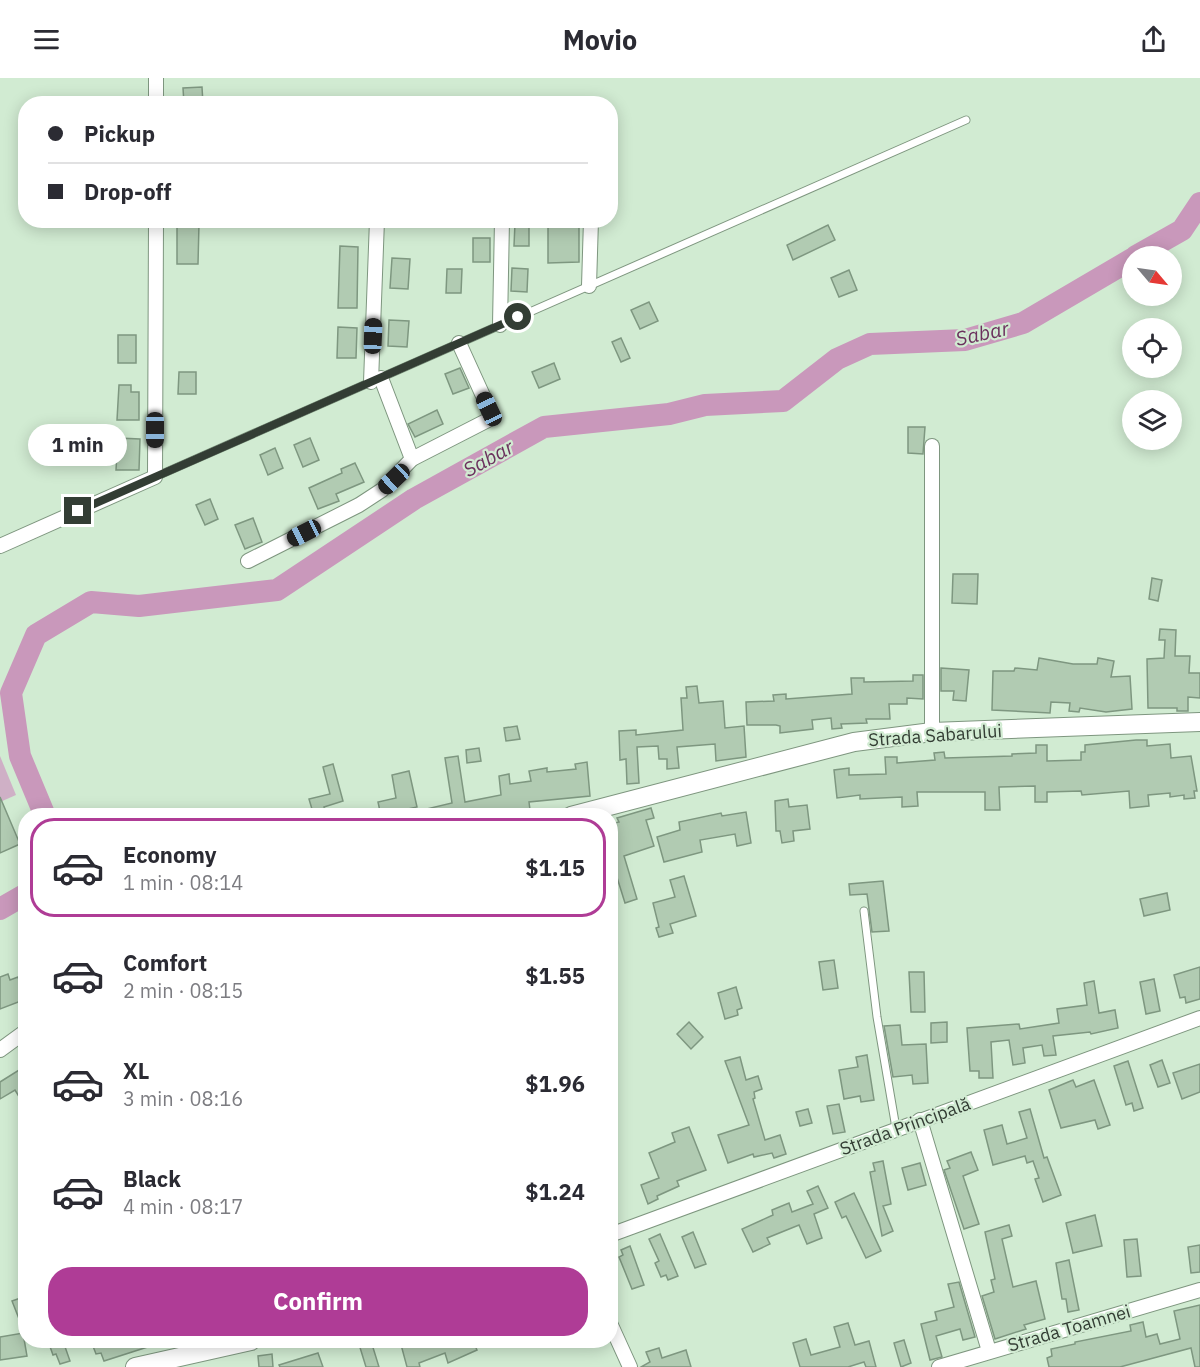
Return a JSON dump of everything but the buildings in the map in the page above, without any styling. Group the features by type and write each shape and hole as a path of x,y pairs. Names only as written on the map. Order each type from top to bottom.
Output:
{"main road":[{"name":"Strada Sabarului","path":"602,808 854,742 932,732 1200,722"},
{"path":"135,1367 220,1348"}],"street":[{"path":"156,78 156,96"},
{"path":"0,546 155,477 156,228"},
{"path":"377,228 376,380 412,459"},
{"path":"500,325 502,228"},
{"path":"589,286 591,228"},
{"path":"248,561 359,505 382,490 412,459 490,419 489,409 459,343"},
{"path":"932,446 932,732"},
{"name":"Strada Principală","path":"618,1232 1200,1018"},
{"path":"0,1050 18,1037"},
{"path":"920,1120 988,1351"},
{"name":"Strada Toamnei","path":"939,1367 1200,1290"},
{"path":"618,1341 630,1367"}],"lane":[{"path":"155,477 966,120"},
{"path":"864,911 877,1017 896,1128"}],"shaded area":[{"path":"0,756 16,795 0,802"}],"waterway":[{"name":"Sabar","path":"1154,246 1182,230 1200,203"},
{"name":"Sabar","path":"42,808 20,756 11,693 36,635 91,602 139,606 277,590 414,499 544,427 669,414 705,405 783,401 837,359 870,344 965,340 1023,323 1122,265"},
{"name":"Sabar","path":"0,909 18,899"}],"route":[{"path":"78,511 518,317"}]}
